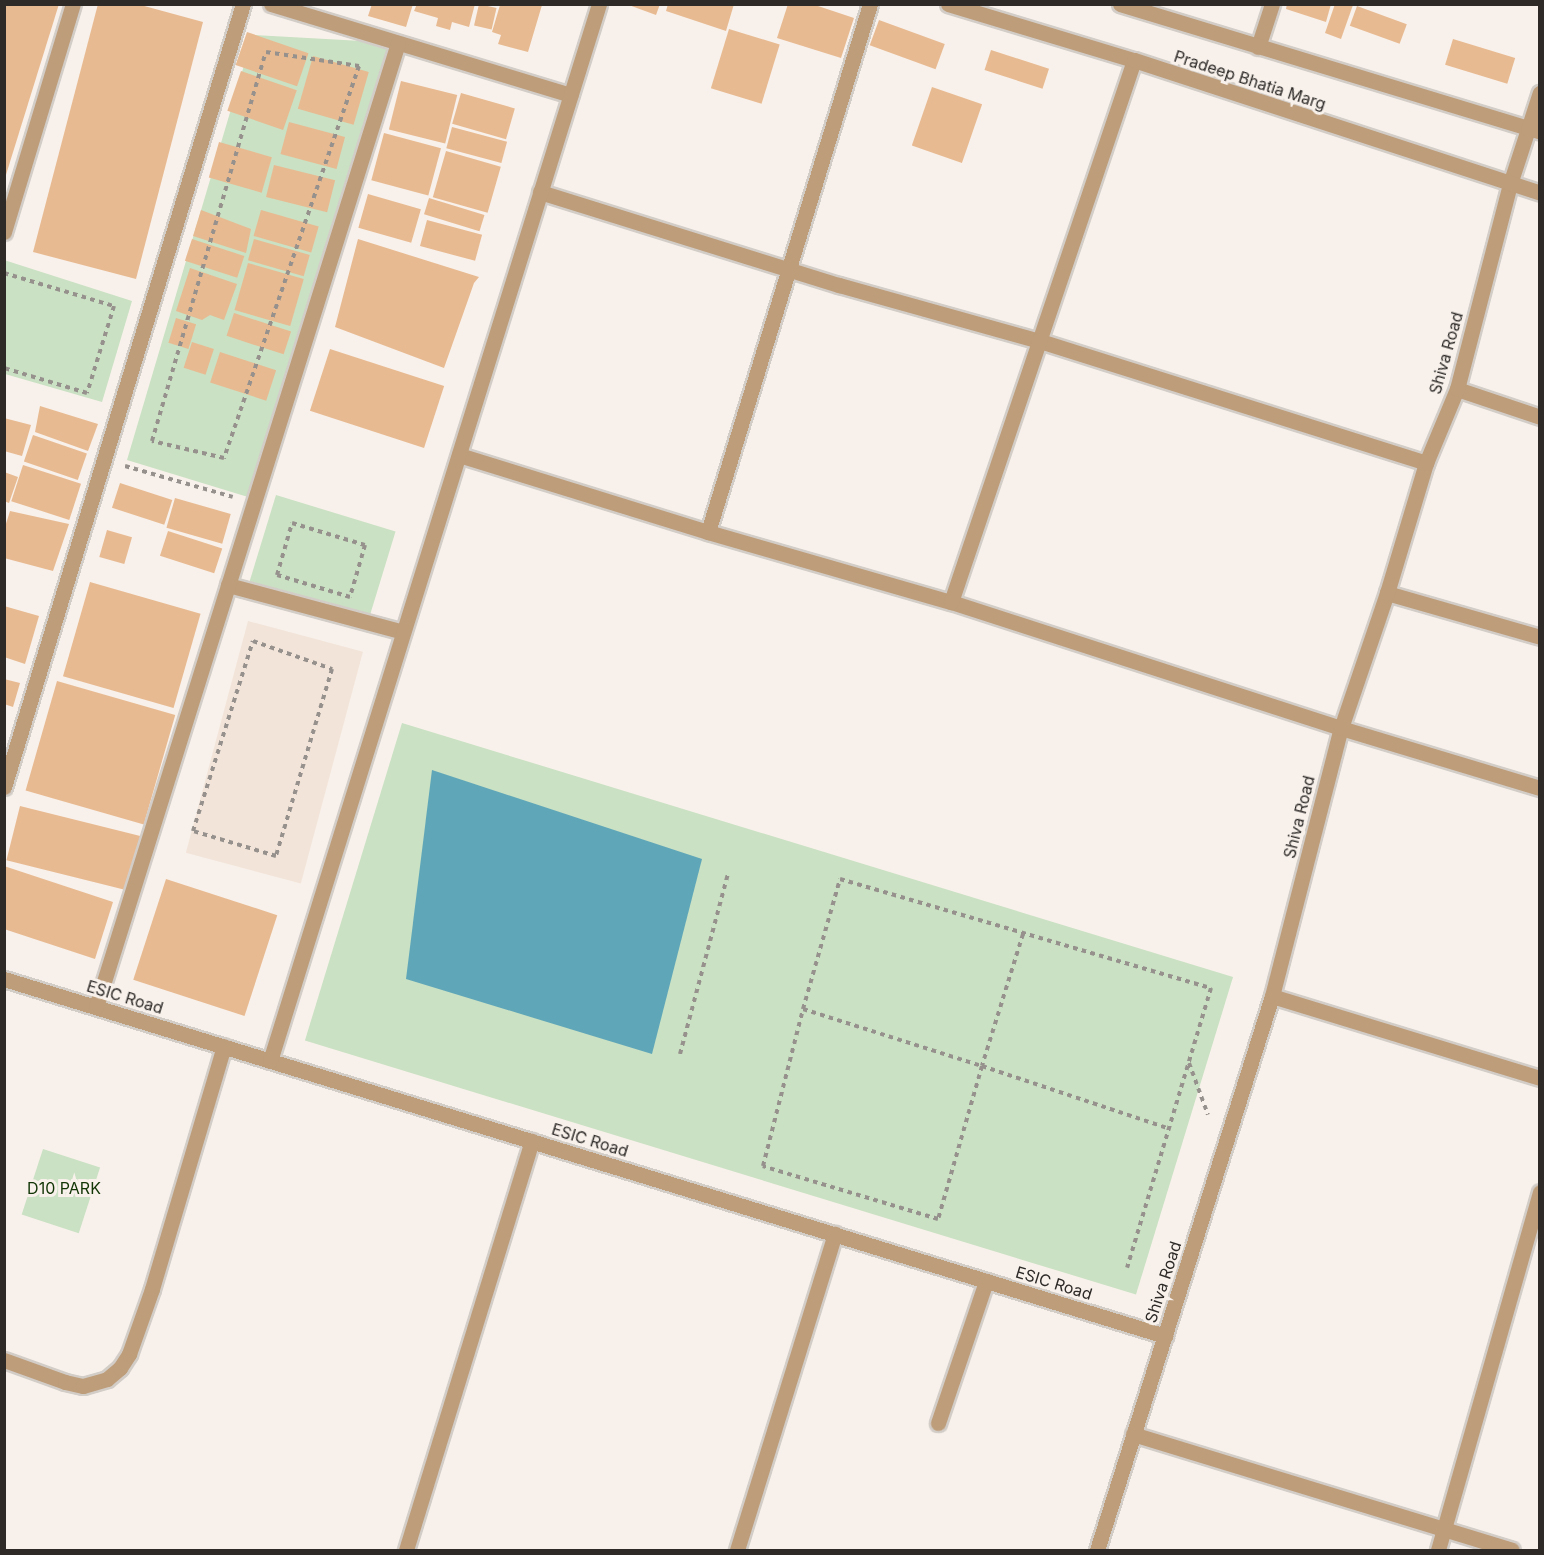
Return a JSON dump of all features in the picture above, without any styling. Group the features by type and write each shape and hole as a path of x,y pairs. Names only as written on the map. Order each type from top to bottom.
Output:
{"street":[{"path":"4,232 73,4"},
{"path":"4,787 243,4"},
{"path":"271,4 570,95"},
{"path":"270,1060 599,4"},
{"path":"708,532 870,4"},
{"name":"Pradeep Bhatia Marg","path":"948,4 1134,60 1539,193"},
{"name":"Pradeep Bhatia Marg","path":"1120,4 1534,130"},
{"path":"1258,46 1272,4"},
{"path":"96,1007 398,43"},
{"path":"951,602 1134,60"},
{"name":"Shiva Road","path":"1097,1551 1272,996 1341,728 1387,593 1426,463 1457,389 1510,184 1534,130 1539,93"},
{"path":"540,192 839,285 1040,341 1426,463"},
{"path":"1457,389 1539,417"},
{"path":"459,455 708,532 951,602 1341,728 1539,788"},
{"path":"228,585 403,632"},
{"path":"1387,593 1539,637"},
{"name":"ESIC Road","path":"4,979 1165,1336"},
{"path":"1272,996 1539,1078"},
{"path":"4,1360 65,1382 83,1386 107,1379 120,1368 129,1354 152,1289 224,1046"},
{"path":"406,1551 532,1141"},
{"path":"1438,1551 1539,1192"},
{"path":"737,1551 835,1234"},
{"path":"938,1423 986,1281"},
{"path":"1133,1434 1512,1551"}],"path":[{"path":"266,52 358,66 224,458 152,441 266,52"},
{"path":"4,273 114,306 87,393 4,368"},
{"path":"104,459 254,504"},
{"path":"292,524 365,545 350,597 277,575 292,524"},
{"path":"253,641 332,669 276,856 193,831 253,641"},
{"path":"680,1054 728,873"},
{"path":"1023,934 938,1219 763,1166 803,1009 840,879 1211,988 1127,1268"},
{"path":"803,1009 1170,1129"},
{"path":"1189,1062 1222,1154"}],"shaded area":[{"path":"248,621 363,652 301,884 186,853"}],"green space":[{"path":"253,35 398,43 248,497 127,460"},
{"path":"4,260 132,301 102,402 5,374"},
{"path":"276,495 396,532 365,630 246,593"},
{"path":"402,723 1233,977 1136,1295 305,1040"},
{"name":"D10 PARK","path":"43,1149 100,1168 79,1233 22,1215"}],"water":[{"path":"432,770 702,859 652,1054 406,979"}],"building":[{"path":"4,4 59,4 5,178 4,178"},
{"path":"98,4 137,4 203,22 136,279 33,252"},
{"path":"372,4 413,4 406,27 368,16"},
{"path":"417,4 475,4 469,27 452,22 450,30 436,26 438,18 414,11"},
{"path":"479,4 497,8 492,29 474,25"},
{"path":"626,4 660,4 656,15"},
{"path":"668,4 734,4 726,31 666,11"},
{"path":"788,4 812,4 854,18 841,58 777,38"},
{"path":"1287,4 1331,4 1326,22 1286,9"},
{"path":"1335,4 1353,5 1341,39 1325,33"},
{"path":"500,5 542,5 528,52 498,44 501,35 492,32"},
{"path":"1357,6 1407,24 1400,44 1350,26"},
{"path":"879,20 945,44 936,69 870,45"},
{"path":"729,29 780,44 762,104 711,88"},
{"path":"247,32 308,53 297,86 236,65"},
{"path":"1453,39 1515,58 1507,84 1445,65"},
{"path":"991,50 1049,69 1043,89 985,70"},
{"path":"313,56 369,72 354,125 298,109"},
{"path":"241,71 297,90 283,130 227,111"},
{"path":"401,81 457,95 445,144 389,130"},
{"path":"932,87 982,104 962,163 912,146"},
{"path":"461,93 515,108 506,139 452,124"},
{"path":"289,122 345,137 336,169 280,154"},
{"path":"452,127 507,142 501,163 446,148"},
{"path":"384,133 441,148 428,196 371,180"},
{"path":"219,142 272,157 262,193 209,178"},
{"path":"446,151 501,167 488,213 433,197"},
{"path":"274,165 335,180 327,212 266,197"},
{"path":"368,194 421,209 411,243 358,228"},
{"path":"429,198 484,215 479,231 424,214"},
{"path":"201,210 251,229 246,253 193,236"},
{"path":"261,210 319,227 311,252 254,236"},
{"path":"427,220 482,235 475,261 420,246"},
{"path":"192,239 244,256 237,278 185,261"},
{"path":"254,239 310,255 304,276 248,260"},
{"path":"358,239 479,277 474,283 444,368 335,327"},
{"path":"248,263 304,279 290,326 234,310"},
{"path":"190,268 237,284 224,320 210,315 202,320 176,311"},
{"path":"234,313 291,332 284,354 227,336"},
{"path":"176,318 196,324 188,349 168,343"},
{"path":"192,342 214,349 206,375 184,368"},
{"path":"330,349 444,386 424,448 310,411"},
{"path":"220,352 276,370 266,401 210,382"},
{"path":"40,406 98,424 88,451 35,432"},
{"path":"4,418 31,425 22,456 4,451"},
{"path":"33,435 87,454 78,480 24,461"},
{"path":"23,465 81,484 69,520 11,501"},
{"path":"4,472 18,477 9,503 4,501"},
{"path":"120,483 172,500 164,525 112,508"},
{"path":"175,498 231,514 222,544 166,528"},
{"path":"10,511 69,524 53,571 4,558 4,530"},
{"path":"107,530 132,537 124,564 99,557"},
{"path":"168,531 222,549 214,573 160,556"},
{"path":"90,582 201,614 174,708 63,676"},
{"path":"4,606 39,616 25,664 4,657"},
{"path":"4,679 20,683 13,707 4,704"},
{"path":"57,681 175,715 144,824 26,791"},
{"path":"20,806 141,836 128,891 6,860"},
{"path":"4,866 113,902 95,959 4,929"},
{"path":"166,879 277,915 245,1016 133,980"}]}
